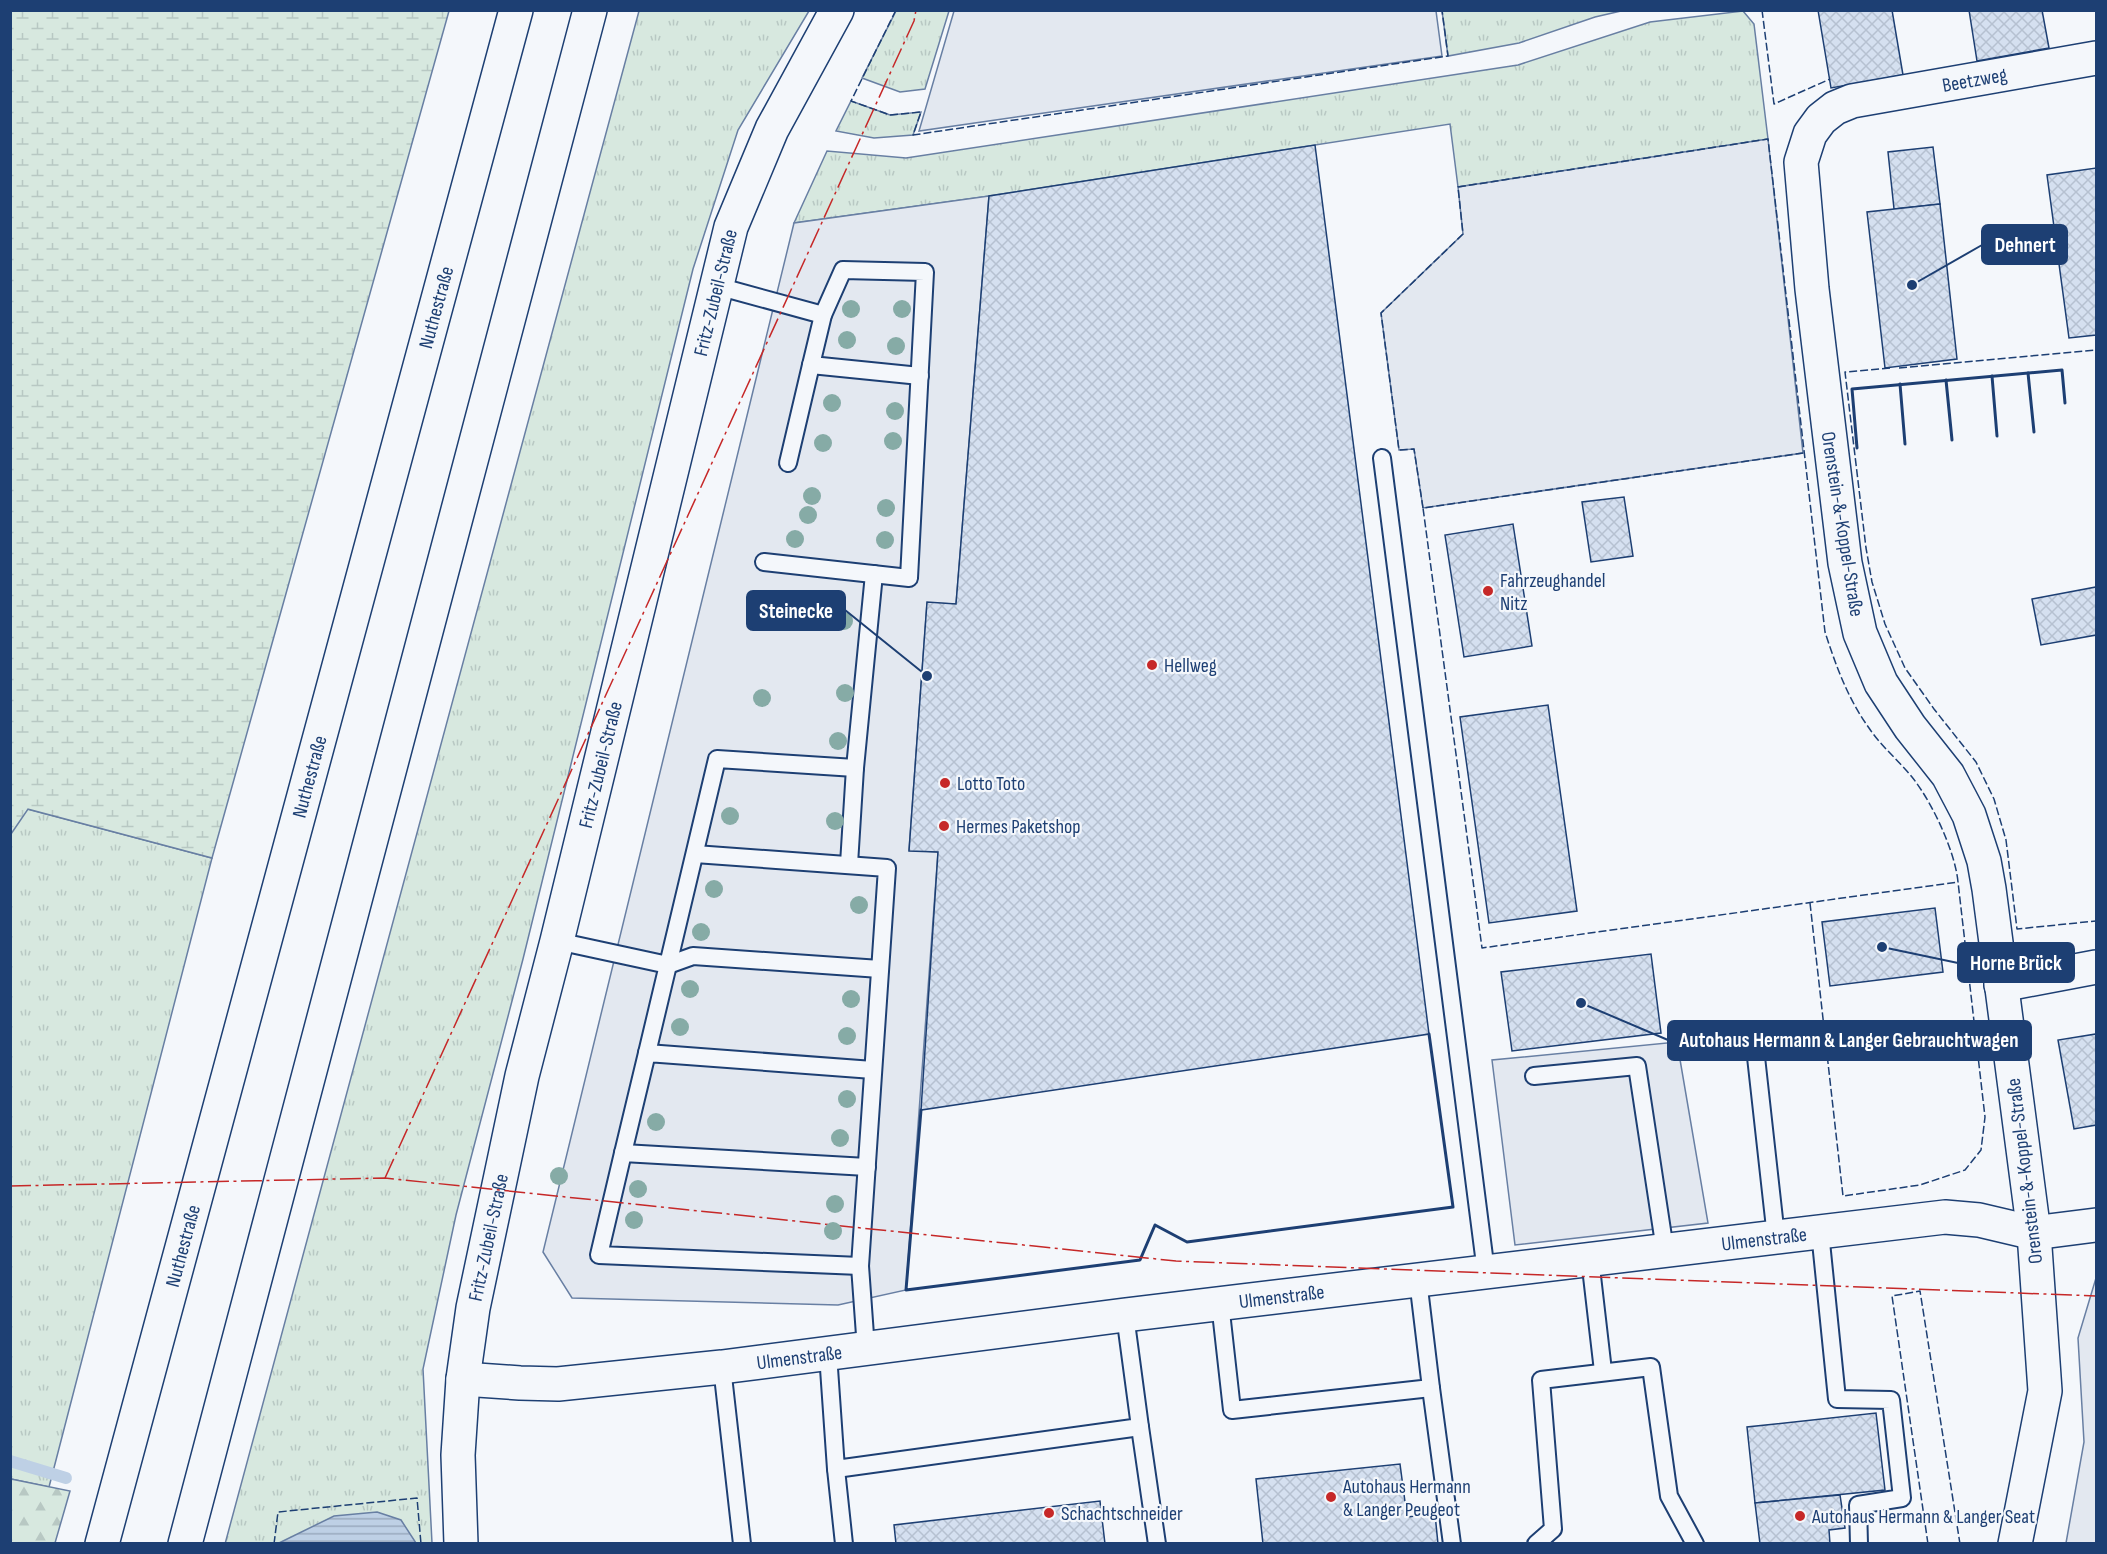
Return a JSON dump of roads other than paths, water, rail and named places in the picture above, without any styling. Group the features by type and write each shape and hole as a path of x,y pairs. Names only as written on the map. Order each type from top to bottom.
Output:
{"main road":[{"name":"Nuthestraße","path":"102,1544 516,10"},
{"path":"185,1544 241,1339 590,10"},
{"name":"Fritz-Zubeil-Straße","path":"461,1544 458,1455 463,1379 473,1308 520,1088 731,227 772,129 837,10"},
{"name":"Beetzweg","path":"1852,101 2097,58"},
{"name":"Orenstein-&-Koppel-Straße","path":"1852,101 1835,108 1821,119 1810,134 1801,162 1812,289 1845,563 1860,633 1881,683 1910,726 1948,774 1969,815 1984,861 2034,1233 2045,1391 2015,1544"},
{"path":"2001,985 2097,967"},
{"name":"Ulmenstraße","path":"463,1379 558,1384 722,1367 1220,1303 1945,1216 1979,1220 2034,1233 2097,1225"}],"lane":[{"path":"764,562 909,578 925,272 843,270 823,315 788,463"},
{"path":"717,286 823,315"},
{"path":"811,365 920,376"},
{"path":"1382,458 1486,1272"},
{"path":"849,864 855,768 874,574"},
{"path":"855,768 717,759 599,1255 860,1266"},
{"path":"694,854 887,868 860,1266 866,1349"},
{"path":"557,941 668,965 693,956 880,969"},
{"path":"1753,1030 1776,1237"},
{"path":"646,1053 873,1070"},
{"path":"1533,1076 1637,1066 1665,1250"},
{"path":"623,1153 867,1167"},
{"path":"1820,1232 1837,1399 1891,1400 1902,1498 1858,1505 1859,1544"},
{"path":"1590,1259 1603,1371"},
{"path":"1418,1280 1452,1544"},
{"path":"1220,1303 1232,1410 1431,1388"},
{"path":"1125,1315 1157,1544"},
{"path":"828,1354 844,1544"},
{"path":"722,1367 742,1544"},
{"path":"1536,1544 1553,1529 1541,1380 1651,1367 1670,1496 1695,1544"},
{"path":"836,1469 1140,1426"}],"water":[{"path":"377,1512 401,1520 416,1543 279,1543 334,1516"}],"waterway":[{"path":"10,1461 66,1478"}],"place":[{"name":"Dehnert","path":"1912,285"},
{"name":"Fahrzeughandel Nitz","path":"1488,591"},
{"name":"Hellweg","path":"1152,665"},
{"name":"Steinecke","path":"927,676"},
{"name":"Lotto Toto","path":"945,783"},
{"name":"Hermes Paketshop","path":"944,826"},
{"name":"Horne Brück","path":"1882,947"},
{"name":"Autohaus Hermann & Langer Gebrauchtwagen","path":"1581,1003"},
{"name":"Autohaus Hermann & Langer Peugeot","path":"1331,1497"},
{"name":"Schachtschneider","path":"1049,1513"},
{"name":"Autohaus Hermann & Langer Seat","path":"1800,1516"}]}
